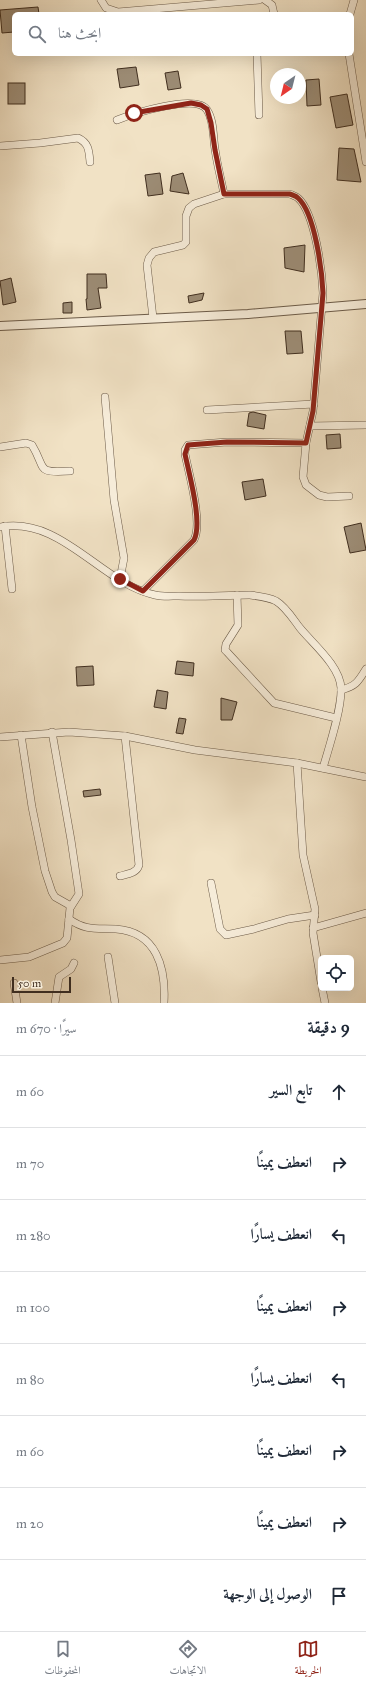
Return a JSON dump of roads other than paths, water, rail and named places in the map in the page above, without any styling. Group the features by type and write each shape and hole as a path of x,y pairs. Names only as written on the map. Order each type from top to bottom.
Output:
{"street":[{"path":"101,0 106,8 118,12 259,0"},
{"path":"265,0 272,5 274,12"},
{"path":"351,12 354,0"},
{"path":"257,56 259,115"},
{"path":"349,56 366,162"},
{"path":"116,120 134,113 191,103 201,105 207,109 224,194"},
{"path":"0,146 32,144 78,138 88,145 90,162"},
{"path":"153,318 147,265 149,258 154,252 183,245 186,242 186,216 189,208 194,204 224,194 290,194 297,198 305,209 313,230 322,276 322,308 314,404 306,443 303,478 306,485 311,490 323,496 349,496"},
{"path":"0,326 248,314 366,304"},
{"path":"105,397 114,500 124,558 120,579"},
{"path":"207,410 314,404"},
{"path":"310,426 366,426"},
{"path":"143,591 194,540 197,533 197,519 185,454 188,445 227,442 306,443"},
{"path":"0,447 26,443 32,445 40,465 45,470 52,472 70,471"},
{"path":"12,589 2,526 12,525 26,526 53,536 120,579 143,591 155,595 236,595 264,597 276,601 282,606 332,665 340,682 341,690 336,718 324,768"},
{"path":"236,595 238,625 226,644 225,650 274,703 336,718"},
{"path":"341,690 353,687 366,669"},
{"path":"0,737 52,732 87,732 125,736 217,754 297,763 366,777"},
{"path":"0,960 29,957 63,943 67,938 71,906 78,896 79,890 52,732"},
{"path":"21,735 32,807 45,871 55,897 71,906"},
{"path":"120,876 134,872 137,870 139,865 125,736"},
{"path":"297,763 303,855 314,904 315,915 313,928 318,962"},
{"path":"211,883 220,929 226,935 288,919 315,915"},
{"path":"313,928 366,913"},
{"path":"69,919 85,928 118,929 133,933 149,943 157,953 160,962 165,995 164,1003"},
{"path":"108,957 115,1003"},
{"path":"55,1003 60,977 71,969 74,963"},
{"path":"14,983 17,1003"},
{"path":"323,991 325,1003"}]}
